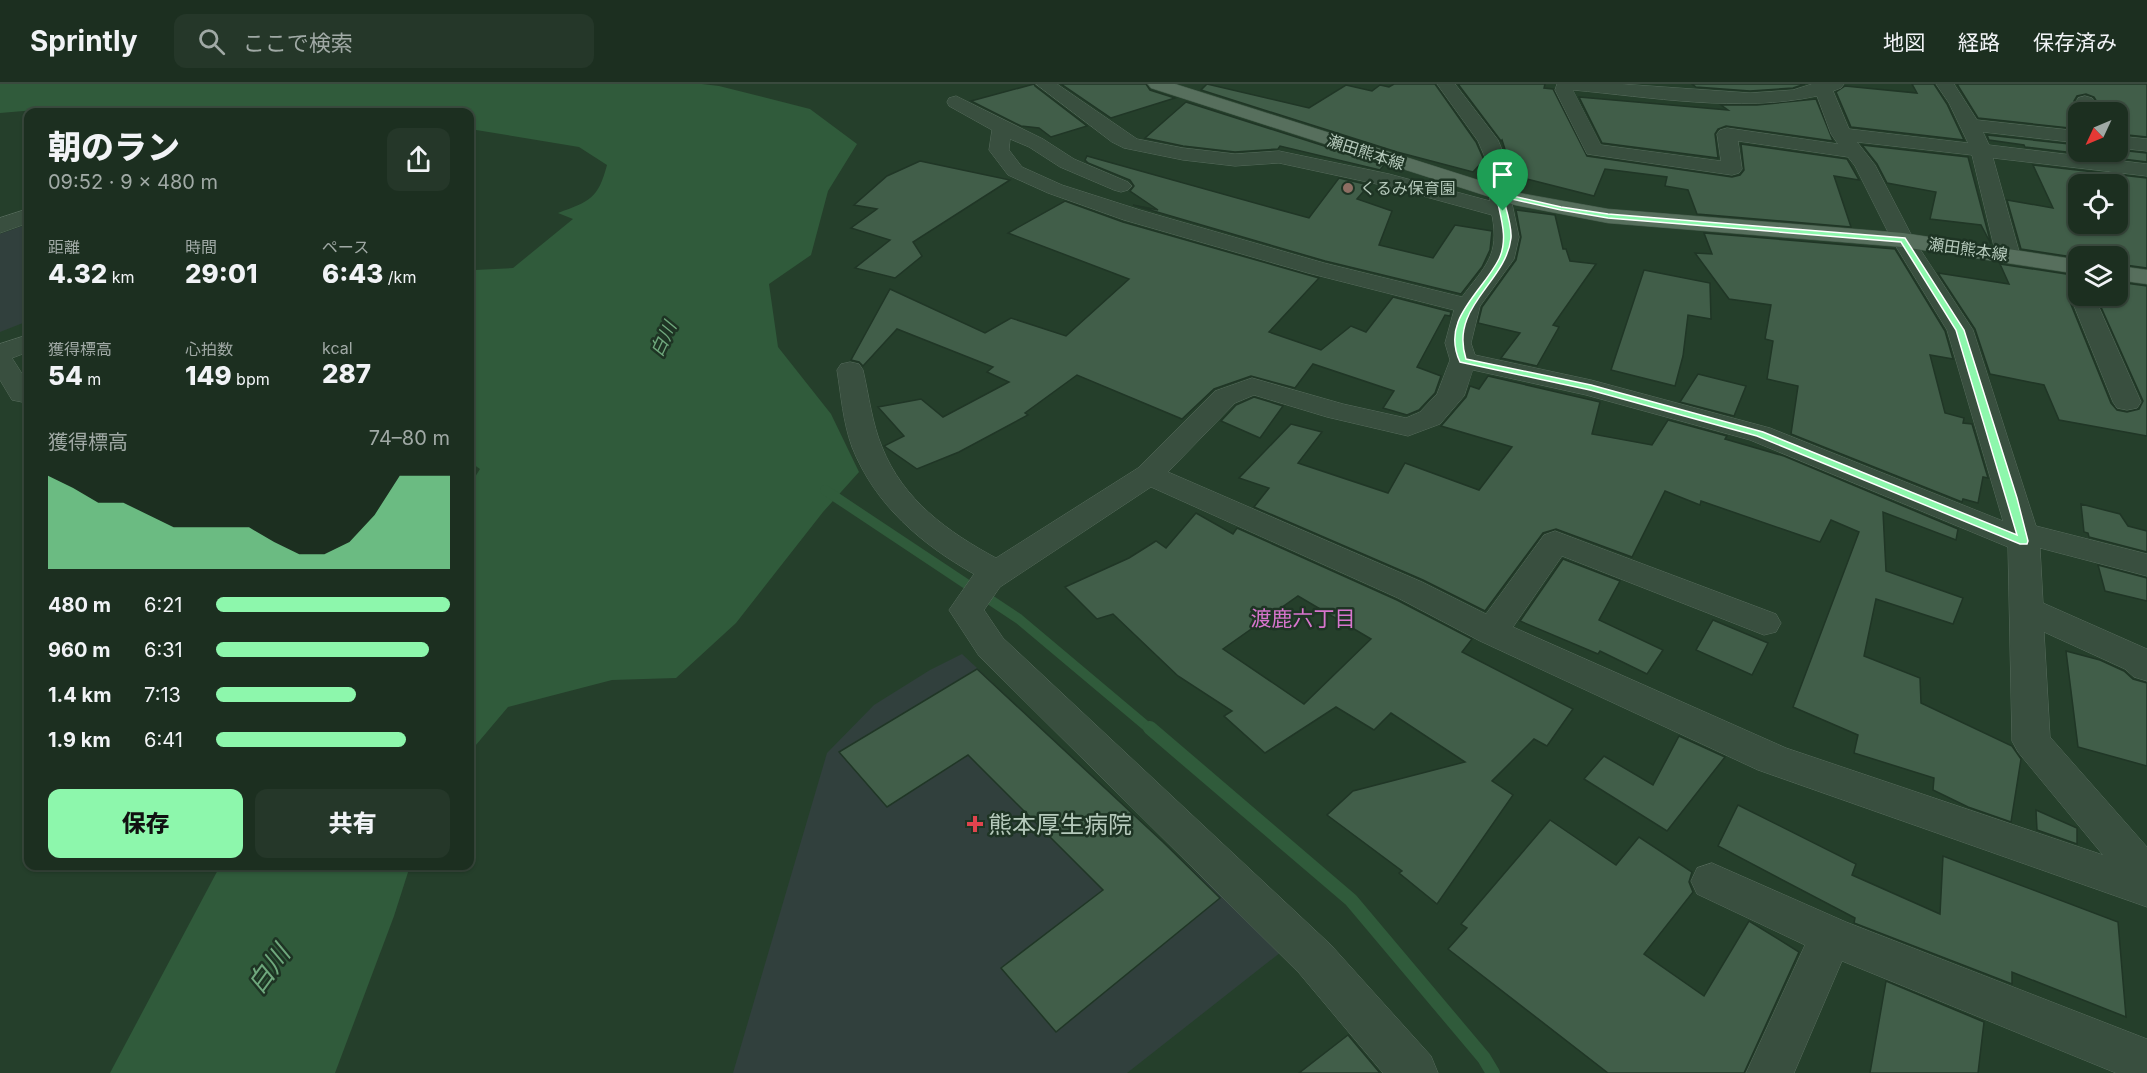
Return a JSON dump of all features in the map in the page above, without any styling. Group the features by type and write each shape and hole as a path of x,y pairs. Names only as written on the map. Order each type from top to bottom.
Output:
{"main road":[{"name":"瀬田熊本線","path":"1156,84 1501,203 1561,208 1608,216 1903,240 2068,265"},
{"path":"2128,274 2147,277"}],"street":[{"path":"1045,84 1131,144 1183,154 1235,160 1279,157 1501,203"},
{"path":"984,587 1149,475 1225,398 1252,386 1369,420 1408,427 1430,418 1450,396 1463,360 1458,343 1468,306 1502,259 1508,237 1501,203 1497,162 1488,140 1446,84"},
{"path":"1855,152 1727,134 1732,169 1594,150 1564,90 1569,84 1732,98 1790,96 1826,86 1841,134 1855,152 1865,165 1903,240 1960,330 2023,537 2031,741 2147,877"},
{"path":"1945,84 1965,110 1981,150 2008,255"},
{"path":"956,102 1002,128 1036,143 1067,163 1121,186"},
{"path":"1970,124 2068,136"},
{"path":"1080,131 1102,125"},
{"path":"1002,128 999,150 1015,171 1055,189 1132,215 1316,268 1468,306"},
{"path":"1841,134 2147,170"},
{"path":"1036,143 1058,137"},
{"path":"2128,143 2147,145"},
{"path":"0,226 24,217"},
{"path":"2086,306 2127,402"},
{"path":"0,353 24,344"},
{"path":"0,359 17,397"},
{"path":"1463,360 1591,388 1760,434 2023,537 2147,565"},
{"path":"850,370 867,446 884,484 905,510 955,550 984,587 991,647 1315,959 1414,1073"},
{"path":"1149,475 1410,590 1492,632 1772,759 2147,888"},
{"path":"1492,632 1555,542 1764,623"},
{"path":"2026,609 2138,660 2147,668"},
{"path":"1712,881 1832,936 2147,1062"},
{"path":"1770,1073 1832,936"}],"shaded area":[{"path":"24,225 24,323 0,332 0,234"},
{"name":"熊本厚生病院","path":"962,654 1281,952 1127,1073 733,1073 827,753 874,705 930,670"}],"water":[{"name":"白川","path":"0,84 702,84 719,86 810,109 857,144 828,191 811,255 769,284 778,347 831,414 859,472 823,512 736,623 676,678 612,680 508,707 474,747 474,479 480,469 474,465 474,271 513,268 573,219 558,213 585,202 591,197 600,185 607,165 579,147 474,130 474,108 113,107 24,108 24,111 0,113"},
{"name":"白川","path":"218,870 409,870 394,916 335,1073 110,1073"}],"building":[{"path":"1034,84 1087,126 1051,137 1039,128 1021,126 971,101"},
{"path":"1061,84 1146,84 1150,90 1175,98 1111,118"},
{"path":"1207,84 1309,108 1346,85 1372,91 1380,85 1389,87 1394,84 1435,84 1476,142 1484,160 1473,172 1397,152 1201,90"},
{"path":"1458,84 1545,84 1544,88 1553,89 1587,156 1732,177 1740,175 1744,170 1741,144 1847,159 1859,180 1834,176 1851,227 1697,214 1688,190 1665,186 1667,177 1605,169 1594,196 1523,178 1516,160 1508,159 1502,140"},
{"path":"1692,84 1805,84 1793,88 1750,91 1696,87"},
{"path":"1912,84 1934,84 1947,104 1964,140 1851,127 1836,92 1845,86 1917,93"},
{"path":"1957,84 2147,84 2147,137 2128,135 2128,102 2097,102 2094,97 2086,94 2077,96 2075,102 2068,102 2068,128 1978,118"},
{"path":"1579,97 1728,110 1721,105 1757,105 1816,99 1833,141 1726,126 1718,129 1715,134 1718,158 1602,143"},
{"path":"1186,102 1384,165 1380,170 1280,146 1278,149 1235,152 1183,146 1145,138"},
{"path":"1987,135 2068,144 2068,152 2025,147 1989,140"},
{"path":"1862,145 1968,157 1991,244 1981,225 1930,219 1936,192 1887,183 1877,164"},
{"path":"2128,151 2147,153 2147,162 2128,160"},
{"path":"1087,156 1309,218 1339,178 1369,185 1357,199 1392,211 1379,245 1433,258 1455,225 1492,231 1490,250 1482,267 1461,294 1325,261 1133,205 1158,210 1130,191 1134,186 1130,180 1088,163 1085,160"},
{"path":"920,161 1010,180 913,242 922,256 895,278 855,268 890,240 851,228 877,209 854,205 887,176"},
{"path":"2033,165 2112,174 2068,174 2068,234 2128,234 2128,176 2147,178 2147,268 2128,265 2128,246 2068,246 2068,256 2021,249 2007,200 2053,208"},
{"path":"1065,201 1123,222 1319,278 1269,332 1321,350 1351,326 1366,332 1393,297 1451,312 1450,316 1445,315 1417,367 1441,376 1435,393 1419,410 1407,415 1383,408 1394,391 1313,364 1295,388 1251,376 1214,389 1182,419 1077,375 1025,413 1028,415 959,452 917,469 884,446 904,436 878,407 921,399 943,417 1009,382 987,372 993,367 897,329 863,366 851,360 890,289 985,333 1011,318 1066,336 1129,279 1008,233"},
{"path":"1516,210 1555,215 1563,249 1566,249 1570,261 1596,264 1553,325 1559,327 1537,366 1501,358 1520,333 1478,323 1482,307 1516,260 1521,237"},
{"path":"1704,233 1895,249 1945,331 1953,359 1930,355 1945,413 1964,418 1963,423 1972,424 1988,478 1983,477 1978,503 1963,499 1962,502 1791,434 1798,386 1767,379 1773,341 1765,339 1771,305 1729,299 1695,253 1712,254"},
{"path":"2000,264 2068,274 2068,306 2072,306 2111,403 2117,410 2127,412 2139,409 2143,401 2100,306 2128,306 2128,283 2147,286 2147,436 2059,420 2044,385 1990,374 1975,329 1938,273 2009,284"},
{"path":"1644,270 1710,283 1711,319 1688,315 1683,356 1675,386 1611,370"},
{"path":"1698,374 1746,386 1734,416 1680,402"},
{"path":"1488,376 1600,402 1592,434 1652,445 1668,420 1727,436 1725,439 1784,456 1958,529 1956,540 1883,512 1886,571 1963,598 1953,624 1876,599 1864,656 1920,678 1921,703 2012,746 2021,759 2011,822 1968,807 1933,790 1934,778 1854,753 1858,735 1793,707 1859,532 1831,520 1820,542 1701,501 1700,505 1665,491 1632,557 1556,529 1543,533 1485,611 1423,580 1254,507 1269,488 1239,478 1291,424 1322,432 1298,463 1388,493 1405,463 1479,490 1512,447 1441,426 1466,397 1470,386 1479,389"},
{"path":"1254,397 1283,406 1260,438 1221,421 1236,405"},
{"path":"2081,504 2120,514 2128,526 2147,531 2147,552 2089,537 2088,533 2084,532"},
{"path":"1196,513 1233,534 1237,528 1397,600 1472,639 1462,652 1573,709 1547,746 1534,739 1492,781 1513,795 1437,904 1399,873 1402,871 1327,815 1353,791 1465,762 1391,713 1374,730 1336,707 1265,753 1224,716 1232,711 1178,676 1113,614 1097,619 1065,587 1129,558 1156,541 1166,548","holes":["1298,596 1371,639 1304,704 1223,649"]},
{"path":"1563,559 1620,581 1599,620 1663,650 1647,674 1600,651 1598,654 1520,621"},
{"path":"2098,565 2147,578 2147,601 2105,591"},
{"path":"1713,620 1768,643 1752,675 1696,650"},
{"path":"2066,651 2100,660 2124,671 2133,679 2147,683 2147,766 2078,747"},
{"path":"977,669 1220,898 1056,1032 1001,968 1103,890 968,755 887,807 839,752"},
{"path":"1679,736 1725,757 1667,831 1584,779 1604,756 1653,785"},
{"path":"1738,805 1856,864 1852,875 1940,914 1943,856 2118,922 2126,1017 2012,972 2012,984 1854,923 1855,918 1718,846"},
{"path":"2036,810 2077,828 2077,844 2037,830"},
{"path":"1550,820 1616,865 1639,837 1692,872 1689,882 1693,892 1644,954 1704,996 1749,921 1799,952 1744,1073 1608,1073 1448,949 1467,928 1461,924"},
{"path":"1886,981 1984,1022 1978,1073 1870,1073"},
{"path":"1348,1035 1380,1073 1299,1073"}],"waterway":[{"path":"825,490 1019,619 1151,730"},
{"path":"1150,728 1351,900 1484,1058 1493,1073"}],"place":[{"name":"くるみ保育園","path":"1348,188"},
{"name":"熊本厚生病院","path":"975,824"}],"district":[{"name":"渡鹿六丁目","path":"1303,618"}],"route":[{"path":"1500,194 1515,199 1608,216 1903,240 1960,330 2013,498 2024,541 1760,434 1591,388 1463,360 1458,343 1468,306 1502,259 1508,237 1503,211 1500,194"}]}
